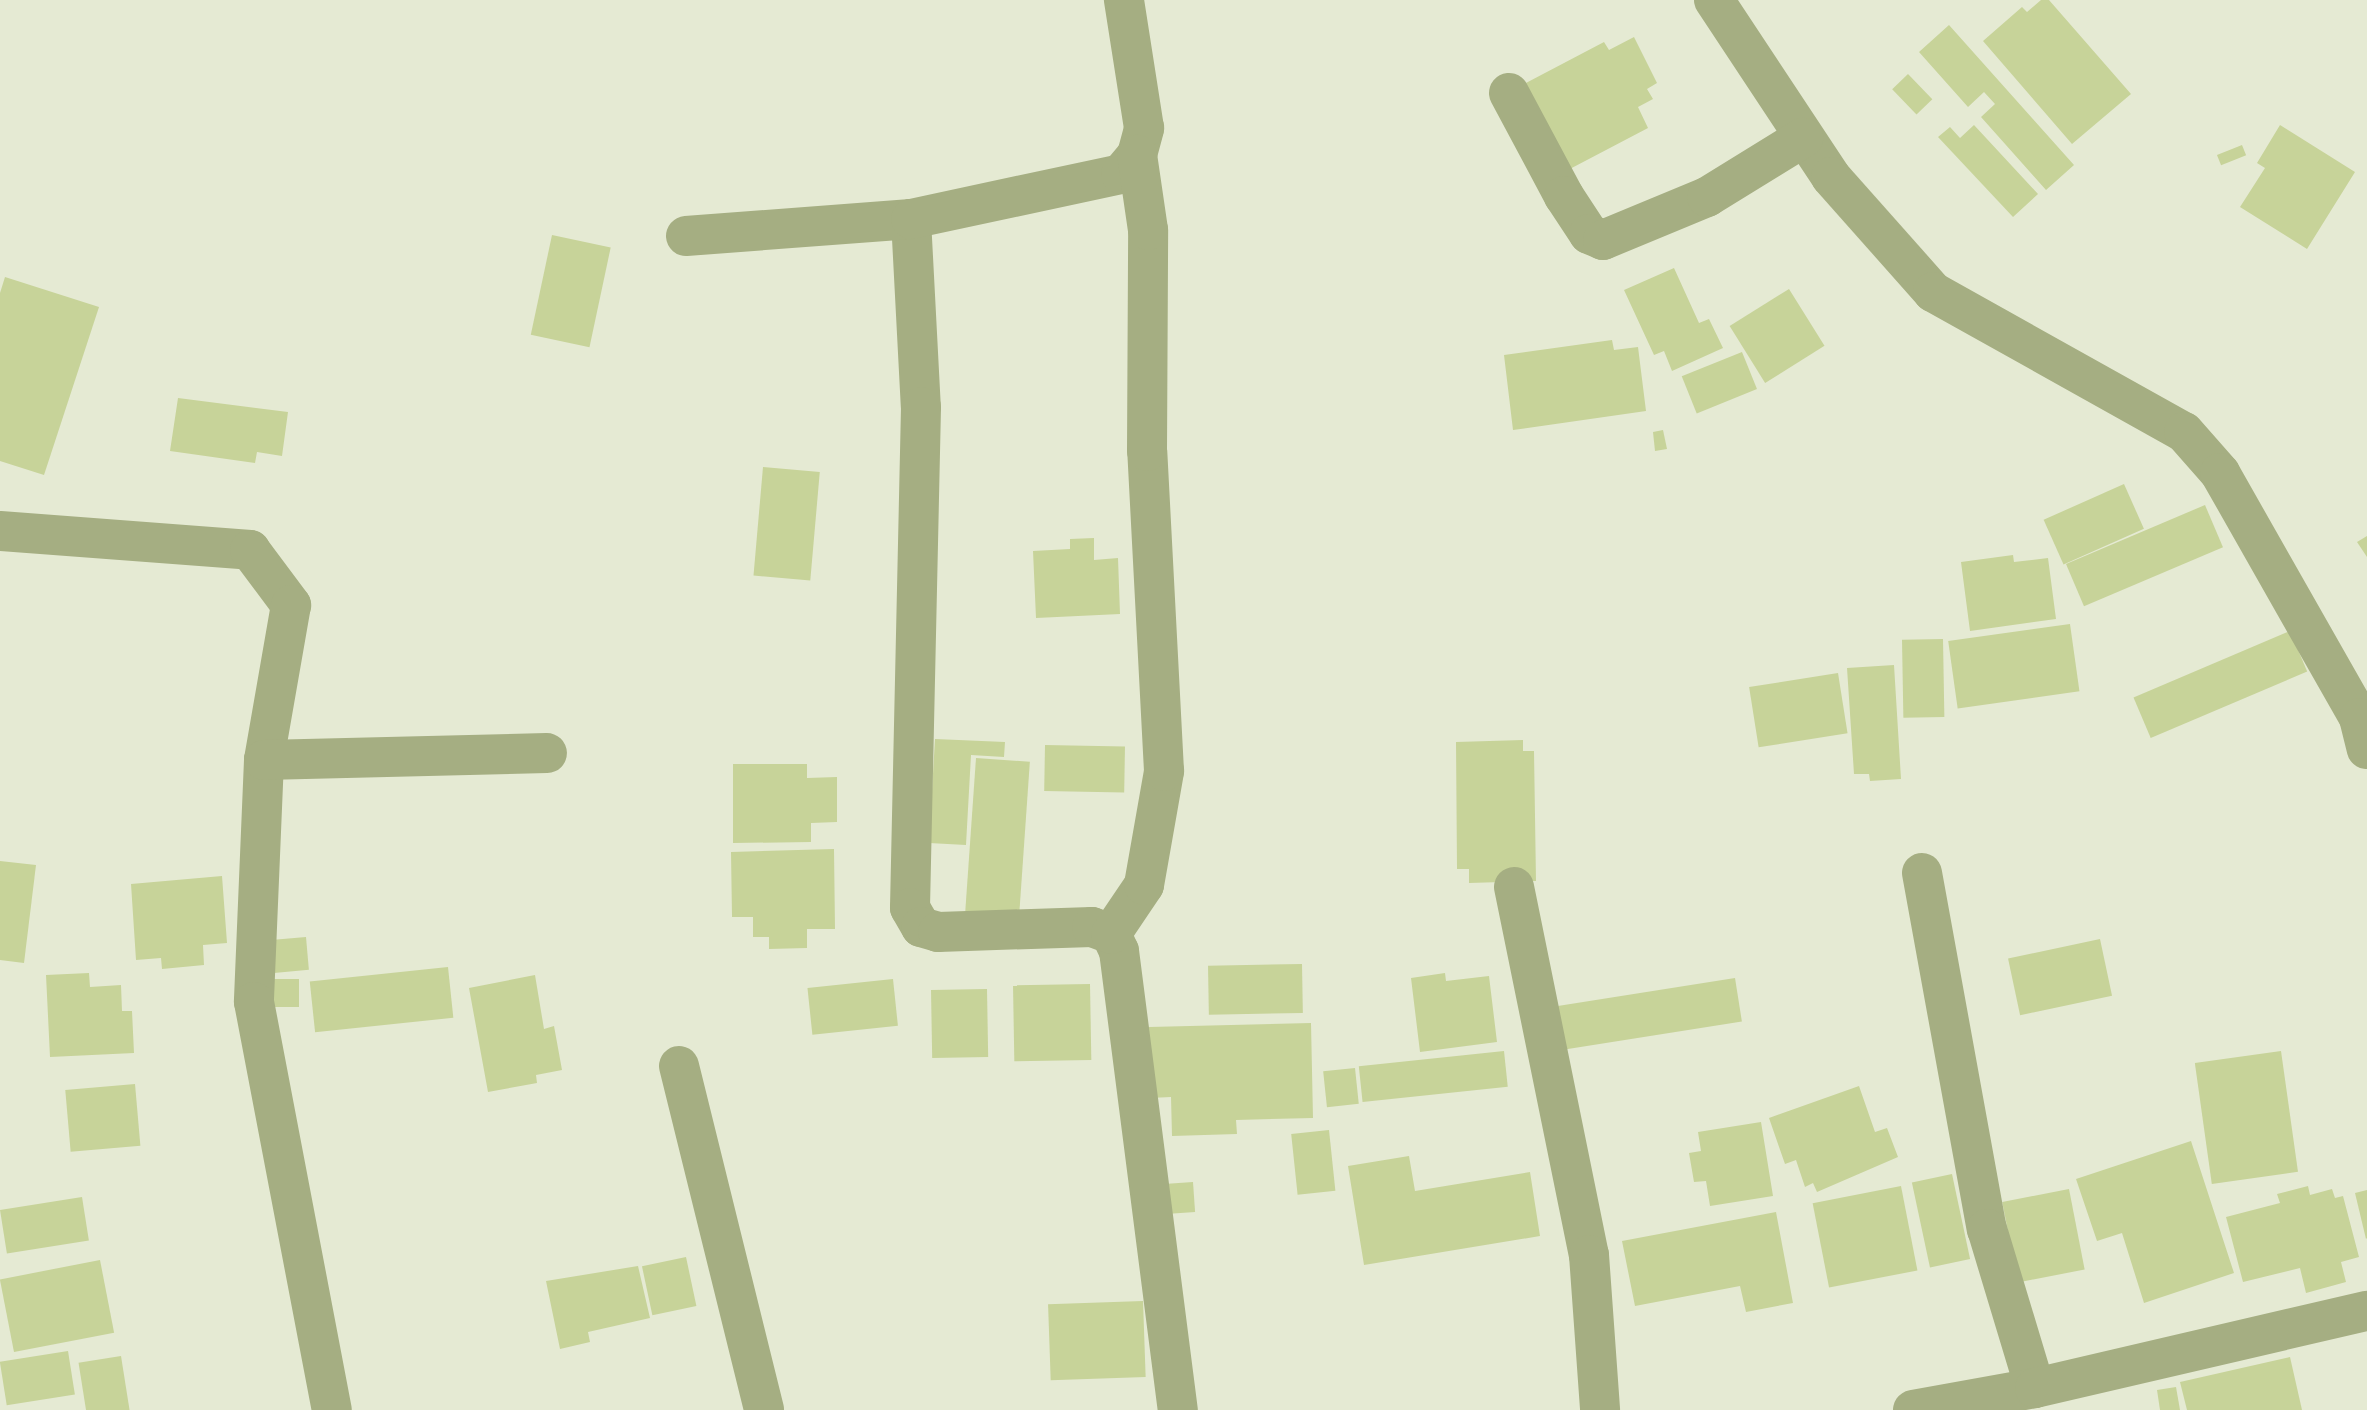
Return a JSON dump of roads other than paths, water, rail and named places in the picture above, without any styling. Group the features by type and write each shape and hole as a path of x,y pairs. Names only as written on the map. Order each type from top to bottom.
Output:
{"street":[{"path":"1111,934 1144,885 1164,771 1147,451 1148,230 1137,155 1144,128 1124,0"},
{"path":"1714,0 1803,138 1933,292 2184,432 2220,473 2359,718 2367,748"},
{"path":"1509,93 1564,196 1589,234 1603,240 1707,197 1803,138"},
{"path":"686,236 911,219 1121,174 1137,155"},
{"path":"911,219 921,407 910,908 921,927 938,932 1092,927 1111,934 1119,951 1178,1410"},
{"path":"0,531 250,550 291,605 264,760 254,1002 332,1410"},
{"path":"264,760 547,753"},
{"path":"1922,873 1987,1229 2035,1388"},
{"path":"1514,887 1589,1255 1600,1410"},
{"path":"679,1066 764,1410"},
{"path":"1913,1410 1961,1406 2367,1311"}]}
